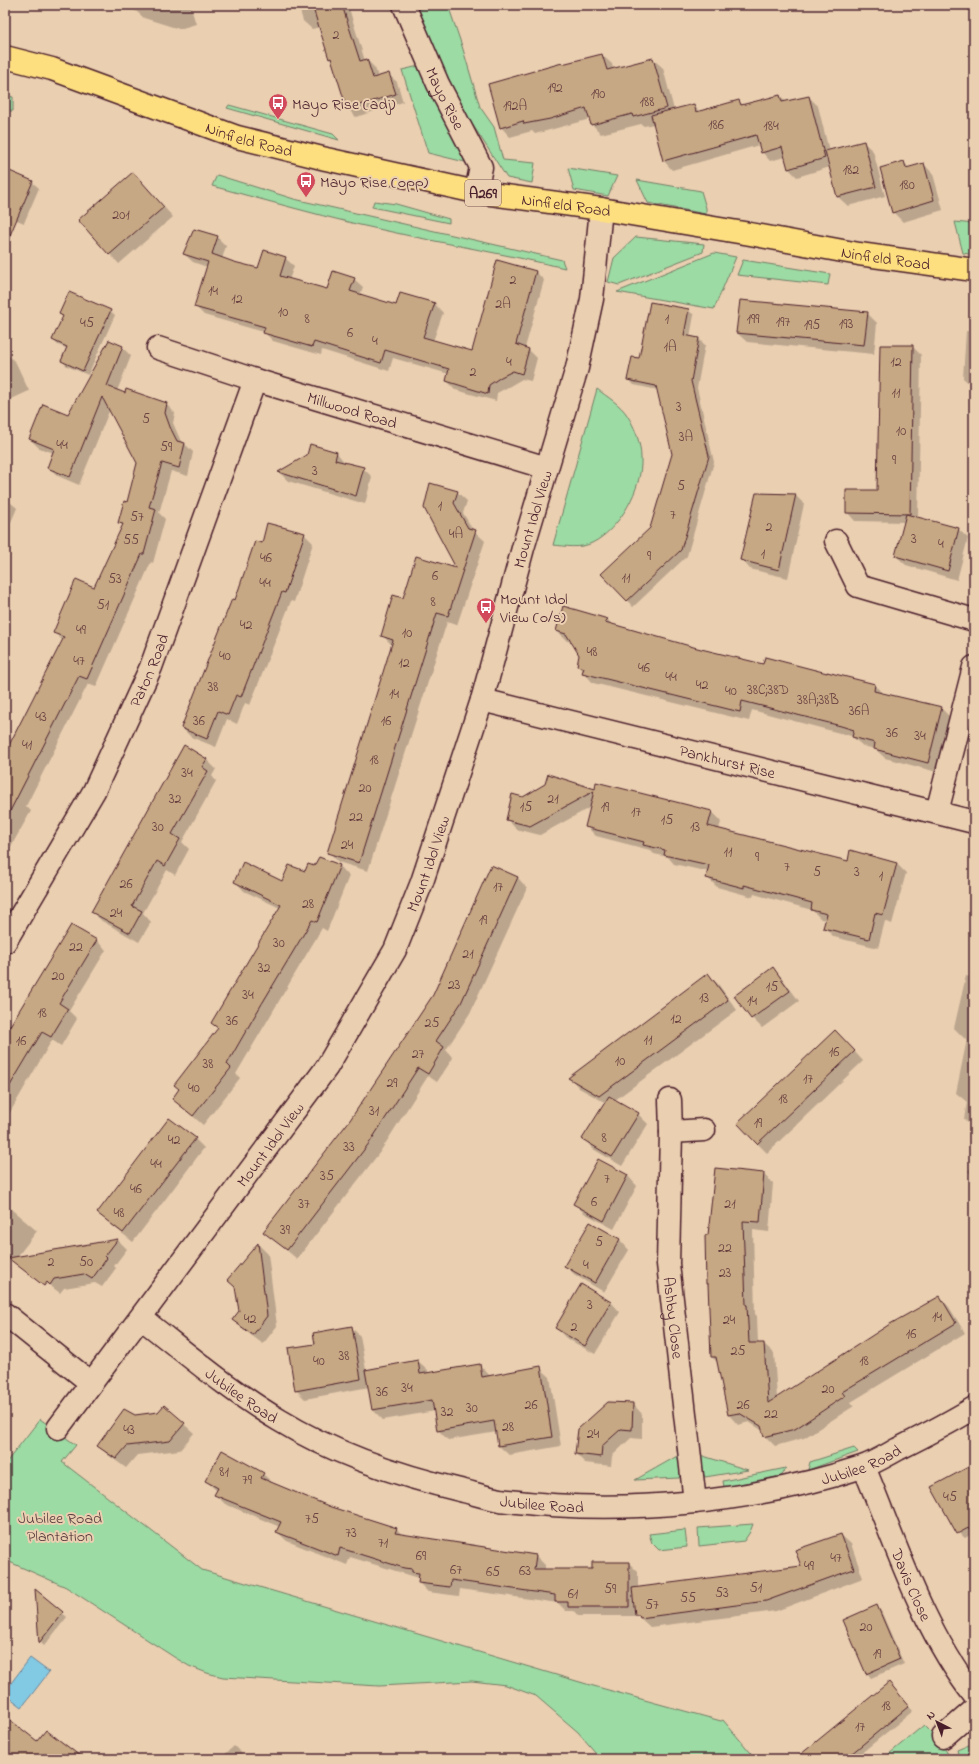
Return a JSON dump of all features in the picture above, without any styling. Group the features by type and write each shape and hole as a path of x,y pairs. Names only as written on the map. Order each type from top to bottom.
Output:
{"main road":[{"name":"Ninfield Road","path":"5,57 52,69 237,136 326,159 476,192 750,234 859,254 974,270"}],"street":[{"name":"Mayo Rise","path":"404,5 438,84 480,167 476,192"},
{"name":"Mount Idol View","path":"58,1428 327,1066 394,950 422,882 482,700 547,468 577,368 592,299 601,210"},
{"name":"Millwood Road","path":"158,348 255,380 547,468"},
{"name":"Paton Road","path":"5,942 94,791 151,667 255,380"},
{"path":"836,541 858,586 974,620"},
{"path":"937,812 974,667"},
{"name":"Pankhurst Rise","path":"482,700 974,822"},
{"name":"Ashby Close","path":"670,1100 671,1132 668,1264 696,1502"},
{"path":"671,1132 704,1130"},
{"path":"5,1314 91,1383"},
{"name":"Jubilee Road","path":"141,1318 235,1392 280,1421 330,1447 378,1468 427,1483 507,1501 615,1508 696,1502 780,1488 864,1467 974,1408"},
{"name":"Davis Close","path":"864,1467 922,1610 957,1673 974,1695"},
{"path":"943,1737 974,1710"}],"green space":[{"path":"413,5 448,5 480,107 494,127 503,160 535,163 532,183 507,178 445,82"},
{"path":"419,66 465,162 428,153 402,70"},
{"path":"5,95 13,97 13,111 5,111"},
{"path":"229,105 333,134 339,140 227,108"},
{"path":"568,168 617,176 608,196 574,190"},
{"path":"217,175 294,199 562,260 565,268 386,231 286,206 212,186"},
{"path":"637,180 701,191 706,208 706,214 648,203"},
{"path":"374,201 396,204 449,219 449,223 372,207"},
{"path":"955,222 974,224 974,255 963,253"},
{"path":"636,237 704,244 703,252 619,285 608,282 614,258"},
{"path":"714,253 736,257 714,309 617,292"},
{"path":"743,260 830,274 828,285 737,275"},
{"path":"597,389 621,408 627,415 635,430 641,453 641,470 638,482 627,507 620,518 602,537 583,546 572,547 553,545"},
{"name":"Jubilee Road Plantation","path":"40,1419 76,1445 62,1462 202,1570 590,1685 721,1721 723,1720 756,1759 601,1759 578,1732 536,1696 506,1685 472,1681 379,1686 223,1677 189,1666 66,1587 5,1560 5,1464"},
{"path":"854,1448 858,1452 808,1470 810,1462"},
{"path":"679,1455 682,1468 679,1478 635,1480"},
{"path":"700,1455 748,1470 705,1477 699,1467"},
{"path":"786,1468 781,1476 724,1487 723,1481"},
{"path":"753,1524 744,1541 699,1546 698,1528"},
{"path":"685,1530 687,1547 659,1550 652,1543 649,1534"},
{"path":"924,1725 939,1740 950,1757 947,1759 883,1759"},
{"path":"974,1743 974,1759 968,1759 958,1754 957,1750"}],"water":[{"path":"30,1658 49,1672 22,1707 5,1694 5,1691"}],"building":[{"path":"312,5 342,5 360,61 367,59 373,78 389,73 396,94 347,109"},
{"path":"602,54 607,70 653,58 667,108 633,117 632,114 591,125 586,108 550,119 524,124 523,121 500,128 488,84 562,63"},
{"path":"780,95 782,102 809,96 825,158 788,169 782,147 761,153 756,135 663,161 651,115 694,104 696,112 739,100 741,105"},
{"path":"864,141 876,187 837,197 825,151"},
{"path":"904,161 906,168 924,163 934,200 892,213 880,168"},
{"path":"5,169 33,181 5,247"},
{"path":"133,172 164,207 109,255 78,220"},
{"path":"194,229 218,236 212,254 234,262 258,268 264,250 286,257 280,276 327,289 333,271 355,278 350,291 396,305 400,293 435,303 423,337 472,351 497,260 536,271 516,344 529,349 522,374 513,371 501,377 489,385 488,394 446,381 449,369 385,350 381,363 314,342 312,347 263,333 265,327 194,307 208,262 183,254"},
{"path":"69,292 111,310 83,371 61,361 67,347 52,340 63,316 59,314"},
{"path":"740,300 868,312 864,345 736,333"},
{"path":"650,302 689,309 684,335 699,338 691,381 709,456 681,550 627,601 601,574 650,528 672,454 656,386 627,380 632,357 639,358"},
{"path":"109,340 123,346 107,386 125,393 126,389 167,403 165,413 170,427 177,441 185,443 179,468 162,463 149,507 156,509 144,554 142,554 87,679 79,676 5,821 5,753 64,637 53,633 76,579 94,587 123,524 118,523 124,501 127,502 137,463 102,397 70,477 47,468 54,449 29,439 43,404 68,414"},
{"path":"880,345 913,345 910,514 846,513 846,490 877,490"},
{"path":"310,444 337,452 335,460 364,467 356,496 278,472 307,455"},
{"path":"430,483 458,491 454,503 468,528 476,530 448,616 437,613 359,863 327,853 393,640 381,636 393,595 403,598 416,556 456,568 424,508"},
{"path":"756,493 796,494 779,570 740,560"},
{"path":"906,514 959,528 948,571 895,556"},
{"path":"267,523 305,533 285,593 282,592 241,697 236,695 228,715 218,711 207,739 181,728 232,599 235,600 255,541 262,543"},
{"path":"563,606 608,619 605,622 697,648 763,664 765,657 875,684 874,691 942,707 928,763 874,749 875,743 852,737 854,730 841,726 742,701 740,712 582,673 584,668 577,666 579,655 573,645 566,634 556,631"},
{"path":"184,745 207,759 202,767 208,771 172,834 180,839 165,866 157,861 132,906 142,911 130,933 91,912"},
{"path":"548,774 595,789 596,782 712,811 708,826 848,861 850,850 897,863 883,915 875,913 869,939 823,928 827,914 811,910 812,903 744,885 744,888 706,878 709,865 664,855 665,850 643,845 644,842 585,827 594,791 530,826 506,820 512,794 523,797 545,784"},
{"path":"319,857 340,865 317,922 312,920 254,1017 227,1064 231,1068 193,1116 172,1099 179,1089 174,1085 218,1028 211,1023 281,905 234,882 243,862 282,881 289,865 305,871 308,864 314,866"},
{"path":"491,865 518,877 461,1003 436,1041 444,1047 428,1074 418,1068 370,1142 287,1250 263,1232 350,1120 433,995"},
{"path":"71,925 97,940 59,1003 68,1009 51,1037 42,1032 5,1094 5,1034"},
{"path":"773,967 790,991 751,1019 734,996"},
{"path":"708,973 728,1000 599,1096 568,1078"},
{"path":"835,1030 855,1051 757,1144 737,1123"},
{"path":"609,1096 639,1113 612,1157 582,1139"},
{"path":"169,1118 196,1138 123,1233 97,1213"},
{"path":"598,1159 628,1175 604,1221 573,1204"},
{"path":"715,1168 764,1173 760,1222 743,1221 749,1343 764,1343 768,1403 890,1324 940,1296 956,1323 842,1392 845,1396 795,1429 764,1437 761,1426 739,1413 728,1415 716,1357 711,1357 708,1284 706,1284 705,1235 708,1235"},
{"path":"590,1222 620,1239 595,1283 564,1266"},
{"path":"118,1239 105,1256 107,1258 92,1279 84,1274 54,1279 50,1285 47,1282 44,1286 8,1258"},
{"path":"258,1243 267,1316 253,1335 232,1320 239,1311 235,1287 227,1280"},
{"path":"581,1284 611,1302 585,1346 555,1328"},
{"path":"352,1326 361,1379 295,1391 288,1348 315,1344 313,1333"},
{"path":"418,1360 420,1374 480,1364 482,1377 541,1366 552,1437 498,1446 494,1421 437,1431 432,1400 372,1410 365,1370"},
{"path":"608,1402 633,1403 632,1430 621,1429 602,1446 601,1457 575,1454 578,1429"},
{"path":"164,1405 185,1423 170,1441 127,1446 116,1459 97,1446 124,1409 135,1415 158,1412"},
{"path":"222,1450 264,1473 261,1478 331,1507 397,1528 395,1533 536,1555 534,1569 592,1569 592,1562 629,1562 629,1607 568,1607 568,1602 555,1602 555,1595 451,1580 450,1587 418,1583 419,1573 412,1572 412,1569 404,1568 340,1548 338,1556 276,1532 281,1522 214,1495 218,1488 205,1481"},
{"path":"974,1464 974,1525 957,1534 931,1487"},
{"path":"841,1534 854,1569 766,1601 640,1618 639,1615 635,1615 632,1588 801,1566 795,1550"},
{"path":"35,1589 63,1612 39,1643"},
{"path":"877,1605 900,1659 866,1674 843,1620"},
{"path":"889,1682 909,1706 845,1759 795,1759"},
{"path":"5,1716 37,1741 46,1730 84,1759 5,1759"}],"place":[{"name":"Mayo Rise (adj)","path":"278,120"},
{"name":"Mayo Rise (opp)","path":"306,198"},
{"name":"Mount Idol View (o/s)","path":"486,624"}]}
